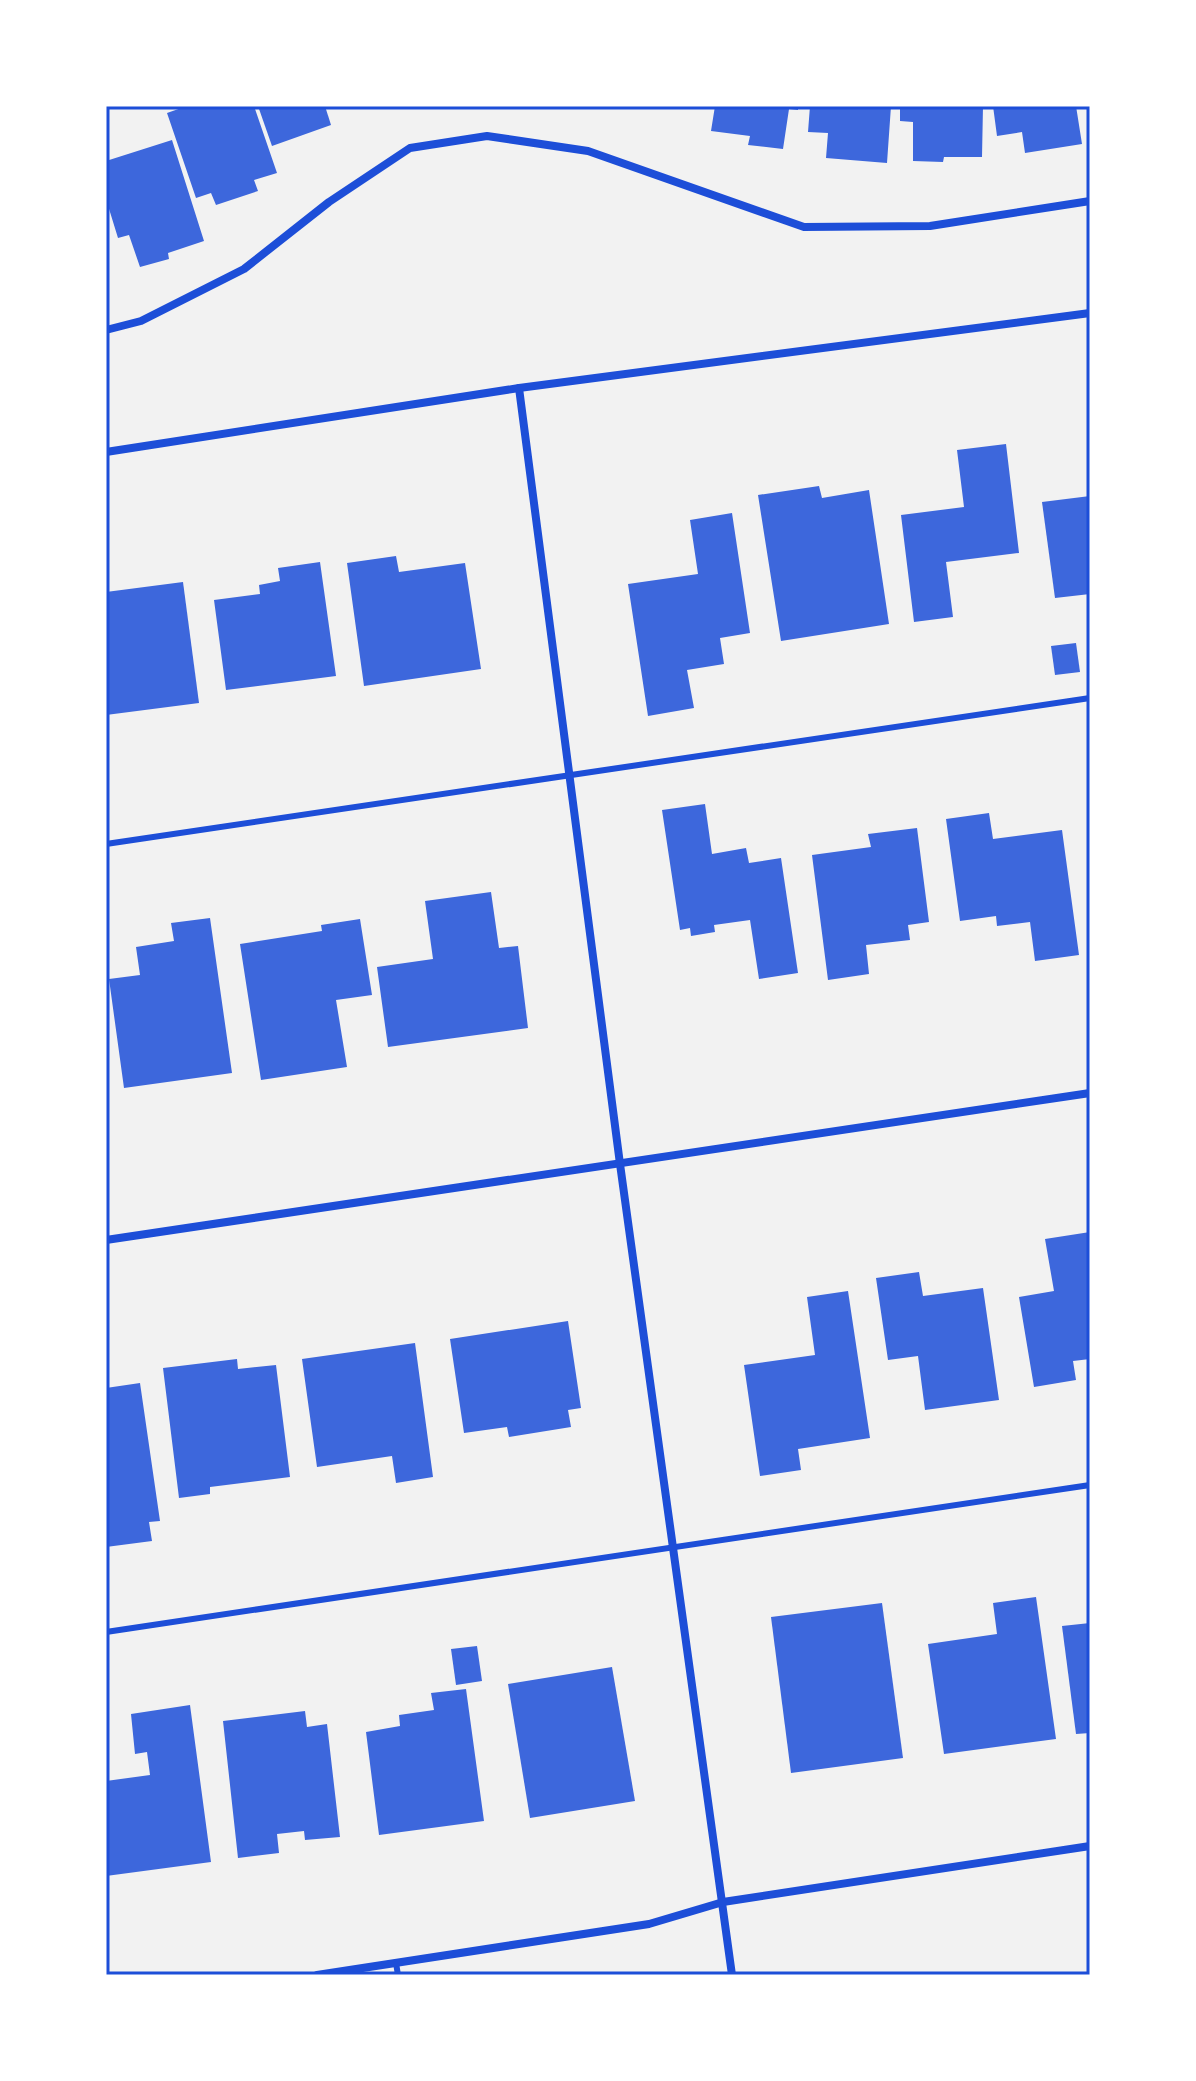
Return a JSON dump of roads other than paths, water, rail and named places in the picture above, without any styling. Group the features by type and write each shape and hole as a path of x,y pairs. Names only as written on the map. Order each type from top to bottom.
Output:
{"street":[{"path":"106,330 141,321 244,269 329,202 410,148 487,136 588,151 804,227 930,226 1090,201"},
{"path":"106,452 519,388 1090,313"},
{"path":"519,388 620,1164 732,1975"},
{"path":"106,1240 1090,1093"},
{"path":"317,1975 649,1924 723,1902 1090,1846"}],"lane":[{"path":"106,844 1090,698"},
{"path":"106,1632 1090,1485"},
{"path":"396,1963 398,1975"}]}
